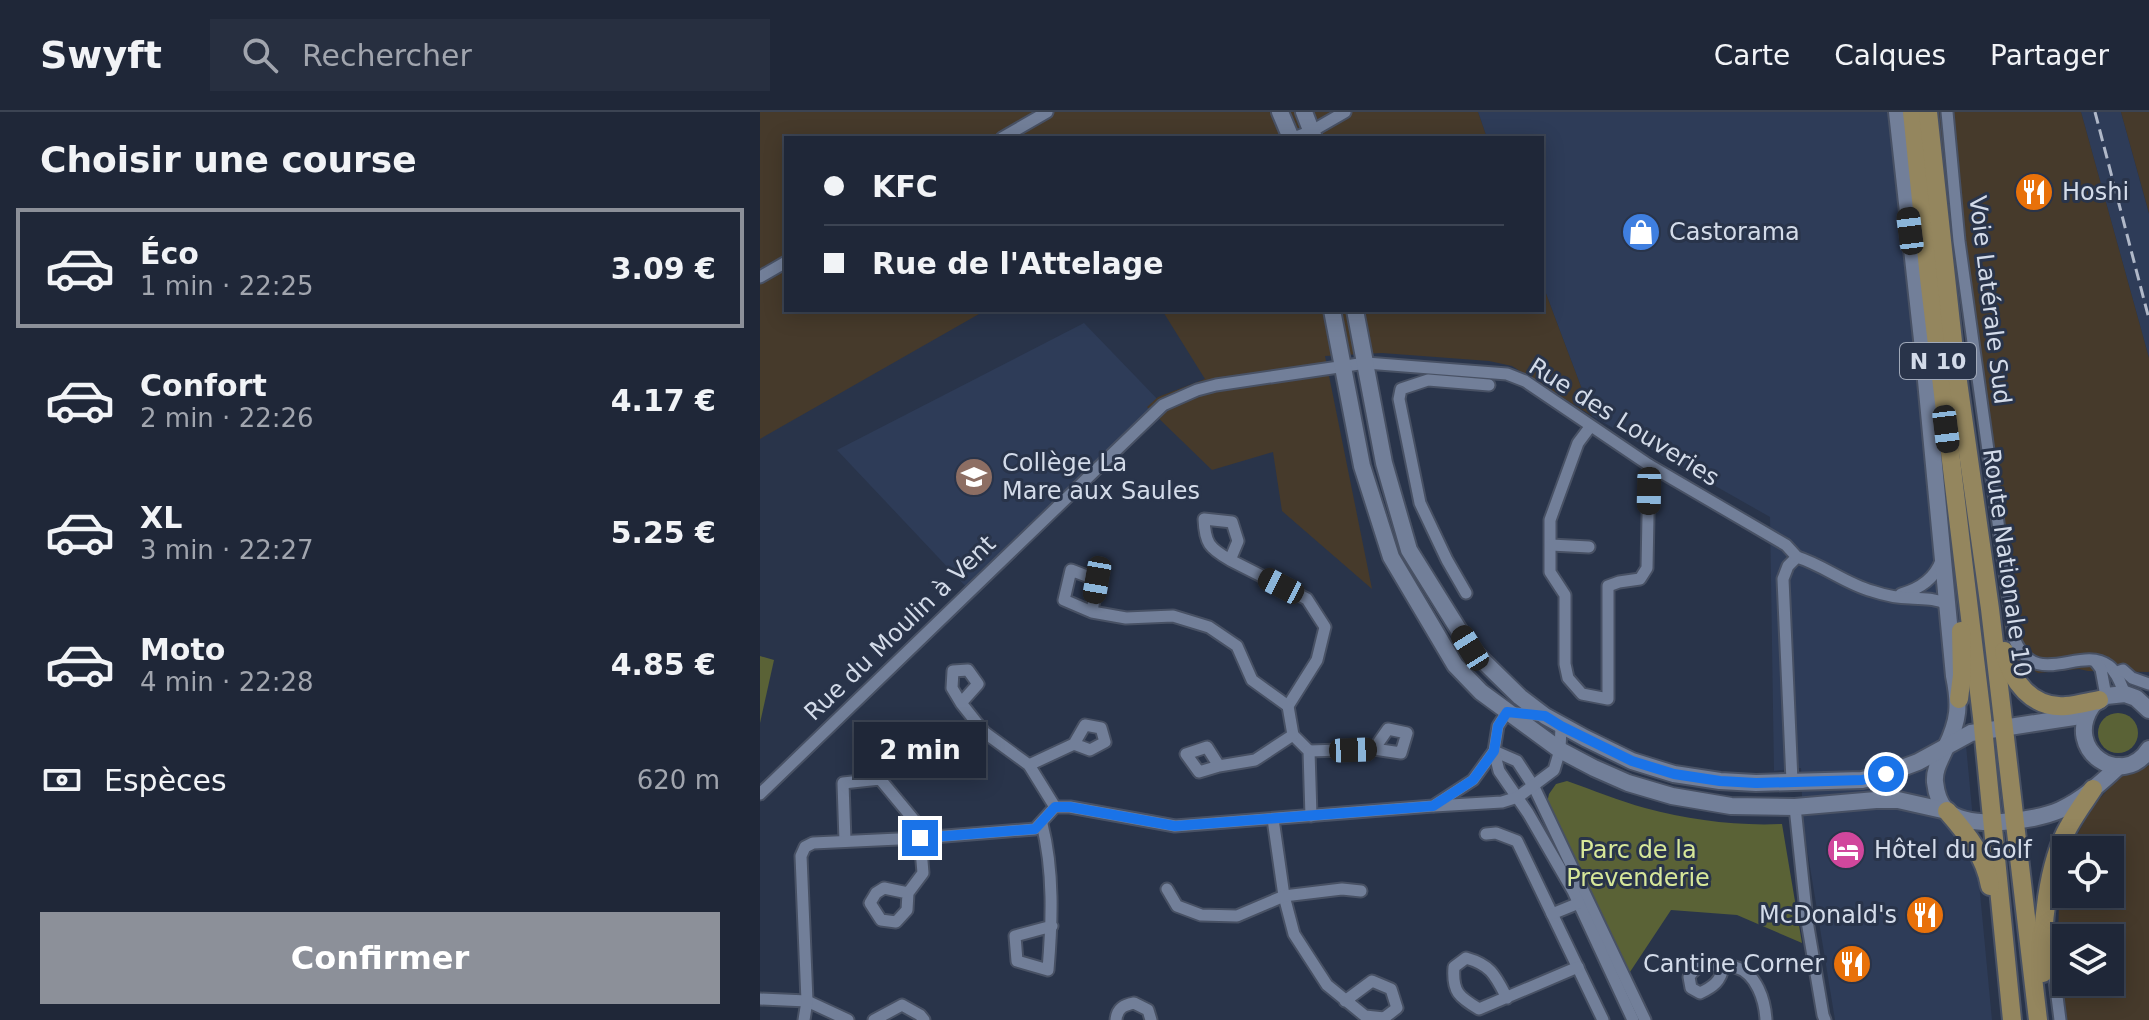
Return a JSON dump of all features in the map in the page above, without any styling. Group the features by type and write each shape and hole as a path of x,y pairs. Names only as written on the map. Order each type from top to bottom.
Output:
{"main road":[{"name":"N 10","path":"1912,112 1983,731 2012,1020"},
{"name":"Route Nationale 10","path":"1928,112 1955,360 2005,728 2038,1020"},
{"path":"1959,699 1962,675 1960,632 1968,609"},
{"path":"1990,609 2000,625 2010,671 2030,696 2047,705 2065,706 2099,700"},
{"path":"2046,1020 2043,926 2052,869 2069,824 2093,789"},
{"path":"1947,811 1977,850 1987,870 1993,907 2001,915"}],"street":[{"path":"1005,136 1047,112"},
{"path":"1280,112 1291,136"},
{"path":"1304,112 1313,134 1345,112"},
{"path":"1897,112 1954,676 1959,699 1958,716 1935,771 1937,794 1947,811"},
{"name":"Voie Latérale Sud","path":"1947,112 1959,241 2014,638 2018,649 2026,657 2044,665 2094,661"},
{"path":"760,277 784,263"},
{"path":"1332,312 1362,466 1391,557 1455,665 1481,692 1560,750 1628,783 1672,796 1731,806 1795,807 1898,800 1947,811 1974,821 1993,823 2036,817 2059,810 2093,789 2119,766"},
{"path":"1355,312 1384,463 1409,550 1470,648 1520,697 1561,726 1632,761 1674,774 1756,783 1862,780 1918,762 1971,733 2074,717 2099,700 2140,700"},
{"name":"Rue du Moulin à Vent","path":"760,794 1163,405 1216,385 1366,363"},
{"name":"Rue des Louveries","path":"1366,363 1429,374 1507,374 1525,381 1649,465 1786,545 1797,557"},
{"path":"1466,593 1420,503 1399,399 1401,389 1429,374 1489,385"},
{"path":"1590,427 1578,443 1550,520 1550,572 1565,595 1565,664 1568,678 1582,694 1608,699 1608,586 1640,579 1647,568 1649,465"},
{"path":"1551,545 1589,547"},
{"path":"1792,781 1783,579 1788,566 1797,557 1814,562 1862,588 1894,596 1933,598 1947,604"},
{"path":"1894,596 1914,590 1926,582 1937,571 1942,557"},
{"path":"1230,560 1307,599 1325,627 1317,660 1288,706 1293,735 1309,751 1311,816"},
{"path":"1092,612 1126,618 1173,616 1209,627 1237,646 1252,680 1288,706"},
{"path":"2094,661 2109,666 2140,700"},
{"path":"2094,661 2101,669 2099,700 2086,715 2083,727 2087,748 2096,758 2109,765 2130,765 2148,755"},
{"path":"2115,673 2123,670 2132,678 2149,684"},
{"path":"961,703 984,732 1029,765 1055,807"},
{"path":"1507,712 1545,716"},
{"path":"1507,712 1498,726 1494,751 1499,771 1518,797 1579,903 1633,1020"},
{"path":"1055,807 1175,826 1502,802 1518,797 1554,770 1560,750 1561,726"},
{"path":"1219,766 1255,760 1293,735"},
{"path":"1029,765 1074,744"},
{"path":"1309,751 1374,749"},
{"path":"1494,751 1517,761 1534,787 1645,1020"},
{"path":"1433,806 1473,780 1494,751"},
{"path":"845,841 843,783 880,779 914,820 920,838 923,873 908,893"},
{"path":"804,1020 807,1001 801,856 805,847 813,843 1035,829 1055,807"},
{"path":"1795,807 1807,921 1825,1020"},
{"path":"1273,819 1284,896 1294,934 1327,985 1345,1001"},
{"path":"1042,824 1047,846 1052,926 1048,970 1017,961 1015,936 1052,926"},
{"path":"1486,834 1496,833 1517,841 1603,1020"},
{"path":"1167,889 1177,906 1201,915 1237,916 1284,896 1342,889 1361,891"},
{"path":"2048,900 2051,956 2060,1020"},
{"path":"1552,914 1579,903"},
{"path":"1507,998 1484,963 1466,958 1454,967 1453,981 1462,999 1479,1009 1507,998 1578,967"},
{"path":"1723,967 1735,967 1749,975 1760,992 1766,1020"},
{"path":"760,999 807,1001 848,1020"},
{"path":"1116,1020 1116,1013 1123,1005 1134,1003 1148,1010 1151,1020"},
{"path":"874,1020 902,1005 924,1020"}],"shaded area":[{"path":"760,112 1478,112 1486,136 784,136 784,312 982,312 760,439"},
{"path":"1478,112 1906,112 1992,1020 1835,1020 1803,824 1801,768 1774,771 1770,517 1592,416 1544,288 1544,136 1486,136"},
{"path":"1938,112 2081,112 2149,358 2149,672 2079,669 2038,673 2013,658 2006,636"},
{"path":"2081,112 2121,112 2149,214 2149,358"},
{"path":"2121,112 2149,112 2149,213"},
{"path":"1544,288 1592,416 1512,366 1489,361 1382,353 1325,356 1372,589 1282,511 1273,452 1212,470 1147,407 1158,397 1205,379 1163,312 1544,312"},
{"name":"Collège La Mare aux Saules","path":"1084,323 1163,405 970,591 837,450"},
{"path":"2149,744 2149,1020 2056,1020 2057,996 2124,996 2124,924 2058,924 2059,908 2124,908 2124,836 2076,836 2092,807"}],"green space":[{"path":"760,656 774,660 760,723"},
{"path":"2118,713 2132,719 2138,733 2132,747 2118,753 2104,747 2098,733 2104,719"},
{"name":"Parc de la Prevenderie","path":"1567,781 1635,805 1679,816 1730,823 1782,824 1802,943 1737,915 1671,910 1628,975 1547,803 1556,784"}],"railway":[{"path":"2095,112 2149,319"}],"place":[{"name":"Hoshi","path":"2034,192"},
{"name":"Castorama","path":"1641,232"},
{"name":"Collège La Mare aux Saules","path":"974,477"},
{"name":"Hôtel du Golf","path":"1846,850"},
{"name":"McDonald's","path":"1925,915"},
{"name":"Cantine Corner","path":"1852,964"}],"route":[{"path":"920,838 1035,829 1055,807 1175,826 1433,806 1473,780 1494,751 1498,726 1507,712 1545,716 1632,761 1674,774 1756,783 1862,780 1886,774"}]}
